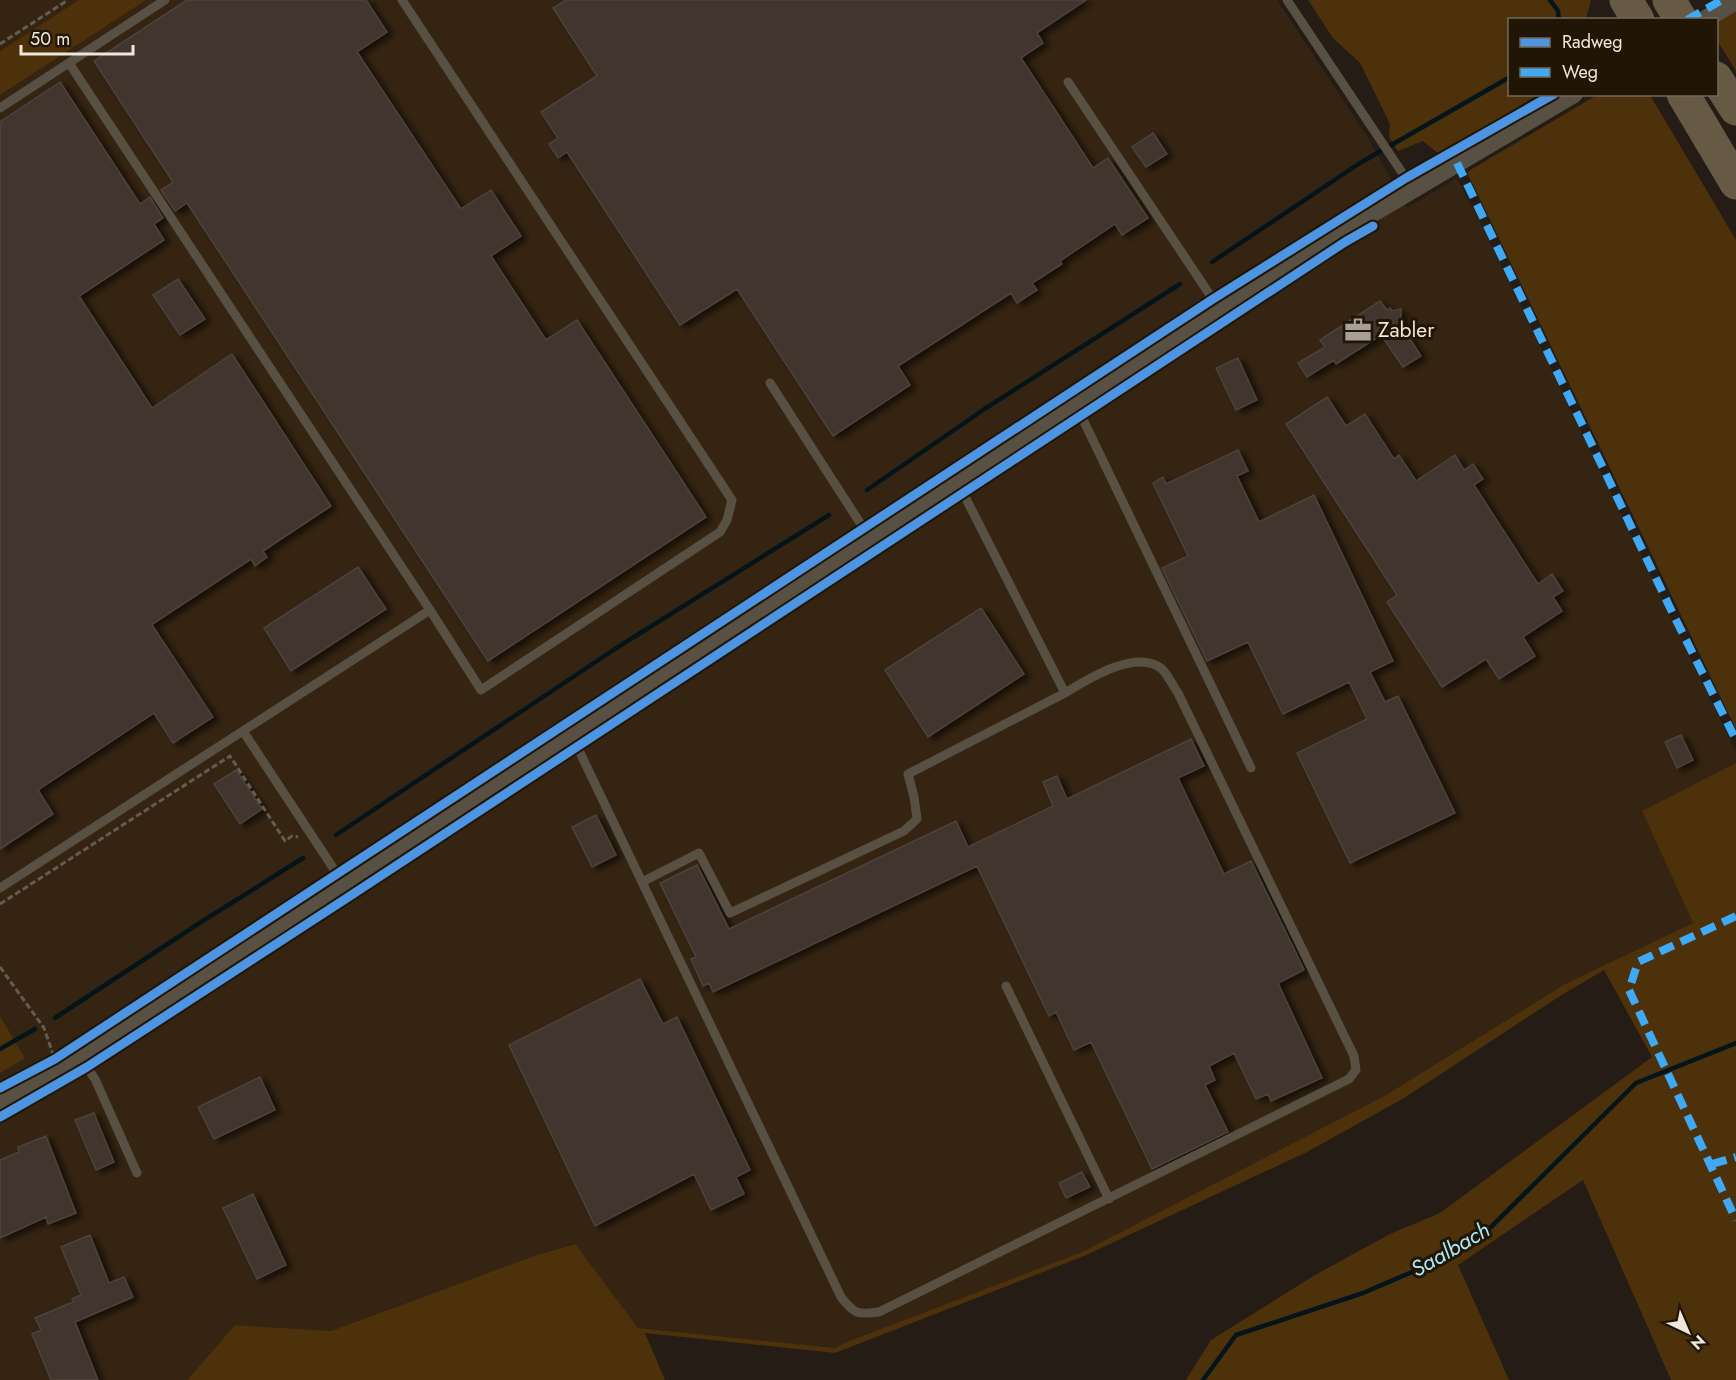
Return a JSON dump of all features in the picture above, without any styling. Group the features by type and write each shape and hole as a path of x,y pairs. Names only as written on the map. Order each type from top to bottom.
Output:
{"highway":[{"path":"1626,0 1637,18"},
{"path":"1718,81 1736,110"},
{"path":"1684,96 1736,183"}],"street":[{"path":"1688,12 1736,1"},
{"path":"0,1103 80,1057 345,886 572,736 867,535 958,483 1220,310 1413,189 1571,96"}],"lane":[{"path":"0,108 165,0"},
{"path":"69,63 481,690 720,532 727,520 732,500 402,0"},
{"path":"1287,0 1413,189"},
{"path":"1068,82 1220,310"},
{"path":"770,383 867,535"},
{"path":"1076,405 1251,768"},
{"path":"958,483 1065,693"},
{"path":"0,888 430,610"},
{"path":"572,736 642,882 841,1297 851,1310 861,1314 879,1312 1349,1079 1356,1070 1354,1056 1178,693 1162,669 1142,660 1102,671 1065,693 908,774 917,819 904,831 730,913 699,853 642,882"},
{"path":"243,731 345,886"},
{"path":"1006,986 1109,1199"},
{"path":"80,1057 95,1079 137,1173"}],"path":[{"path":"0,44 68,0"},
{"path":"0,904 230,756 285,841 292,836 301,837 309,831"},
{"path":"0,967 44,1028 59,1070"}],"shaded area":[{"path":"0,0 1277,0 1367,136 1407,208 1457,178 1736,752 1736,763 1642,811 1693,923 1565,984 1386,1095 1082,1252 835,1348 638,1328 574,1244 534,1256 331,1331 235,1325 187,1380 0,1380"},
{"path":"79,0 146,0 0,95 0,51"},
{"path":"1308,0 1591,0 1586,18 1508,18 1508,96 1536,96 1439,154 1423,141 1398,151 1389,137 1390,124 1360,63 1333,38"},
{"path":"1736,11 1736,71 1718,42 1718,20"},
{"path":"1595,96 1651,96 1736,240 1736,729 1467,172"},
{"path":"1736,763 1736,1380 1671,1380 1583,1180 1458,1265 1509,1380 1186,1380 1211,1340 1315,1275 1390,1234 1440,1213 1652,1057 1604,970 1560,996 1404,1098 1307,1152 1084,1256 835,1353 645,1333 665,1380 187,1380 235,1325 331,1331 534,1256 575,1244 638,1328 835,1348 1082,1252 1386,1095 1565,984 1693,923 1642,811"},
{"path":"0,1016 25,1058 0,1073"}],"building":[{"path":"187,0 366,0 387,32 357,52 461,209 491,190 521,236 491,256 546,340 577,320 706,517 488,661 187,203 175,211 161,190 173,182 94,61"},
{"path":"566,0 1086,0 1037,33 1043,43 1021,58 1093,168 1108,158 1148,218 1122,235 1115,224 1060,261 1062,264 1032,283 1037,290 1017,303 1011,293 898,366 910,385 833,436 737,289 680,325 567,152 558,158 549,144 558,138 541,112 597,76 553,8"},
{"path":"60,82 140,204 150,197 163,218 154,224 164,240 79,296 152,408 232,354 331,506 263,551 267,557 255,566 251,559 152,625 213,717 173,743 154,713 38,790 53,814 0,849 0,122"},
{"path":"1153,133 1167,154 1146,167 1132,147"},
{"path":"178,279 205,319 180,335 153,295"},
{"path":"1380,301 1387,310 1401,309 1401,325 1421,356 1403,367 1381,335 1336,364 1334,360 1307,377 1298,363 1325,347 1320,340"},
{"path":"1238,358 1257,400 1236,410 1216,368"},
{"path":"1327,397 1346,426 1365,414 1394,459 1399,455 1416,481 1455,455 1464,470 1473,464 1483,479 1474,485 1538,584 1552,574 1563,591 1553,597 1562,611 1523,637 1535,656 1499,679 1486,659 1442,687 1387,602 1397,595 1286,424"},
{"path":"1238,450 1248,471 1237,476 1259,522 1314,495 1393,661 1370,672 1385,702 1398,696 1455,813 1350,863 1297,753 1367,719 1349,682 1283,714 1248,642 1207,661 1162,568 1188,556 1153,483 1163,477 1166,484"},
{"path":"358,567 386,609 291,671 264,628"},
{"path":"981,608 1024,674 928,737 885,670"},
{"path":"1681,735 1693,760 1677,768 1665,742"},
{"path":"1191,739 1204,766 1178,778 1224,874 1251,861 1296,953 1304,970 1278,983 1322,1078 1271,1101 1268,1094 1256,1099 1234,1053 1209,1066 1215,1080 1205,1085 1228,1132 1152,1169 1091,1042 1074,1050 1056,1012 1049,1016 977,866 713,992 709,983 703,986 691,959 696,957 660,883 697,865 729,929 956,821 968,847 1053,806 1043,782 1057,776 1067,799"},
{"path":"236,770 262,809 240,824 214,784"},
{"path":"596,815 616,855 592,867 572,827"},
{"path":"640,979 663,1024 677,1017 750,1170 736,1177 744,1194 711,1210 694,1174 595,1226 509,1045"},
{"path":"260,1077 275,1110 214,1139 198,1107"},
{"path":"94,1113 114,1162 96,1170 75,1120"},
{"path":"46,1136 76,1213 48,1224 46,1217 0,1238 0,1160 19,1152 18,1147"},
{"path":"1082,1172 1090,1187 1066,1198 1059,1183"},
{"path":"253,1194 286,1265 257,1279 223,1208"},
{"path":"90,1235 109,1283 124,1277 133,1297 75,1322 98,1380 51,1380 32,1334 41,1330 35,1318 73,1302 72,1299 81,1295 61,1247"}],"waterway":[{"path":"1550,0 1558,11 1559,18"},
{"path":"1212,262 1360,163 1508,78"},
{"path":"867,490 986,408 1180,284"},
{"path":"336,835 618,647 829,515"},
{"path":"55,1018 303,858"},
{"path":"0,1049 35,1029"},
{"name":"Saalbach","path":"1203,1380 1236,1335 1363,1293 1426,1266 1488,1230 1636,1083 1736,1043"}],"marked path":[{"path":"1690,18 1722,0"},
{"path":"1457,163 1674,616 1736,740"},
{"path":"1736,916 1638,962 1629,990 1736,1220"},
{"path":"1712,1164 1736,1157"}],"cycle path":[{"path":"0,1088 55,1059 1213,299 1406,178 1550,96"},
{"path":"0,1117 87,1067 1345,242 1373,226"}],"place":[{"name":"Zabler","path":"1358,330"}]}
